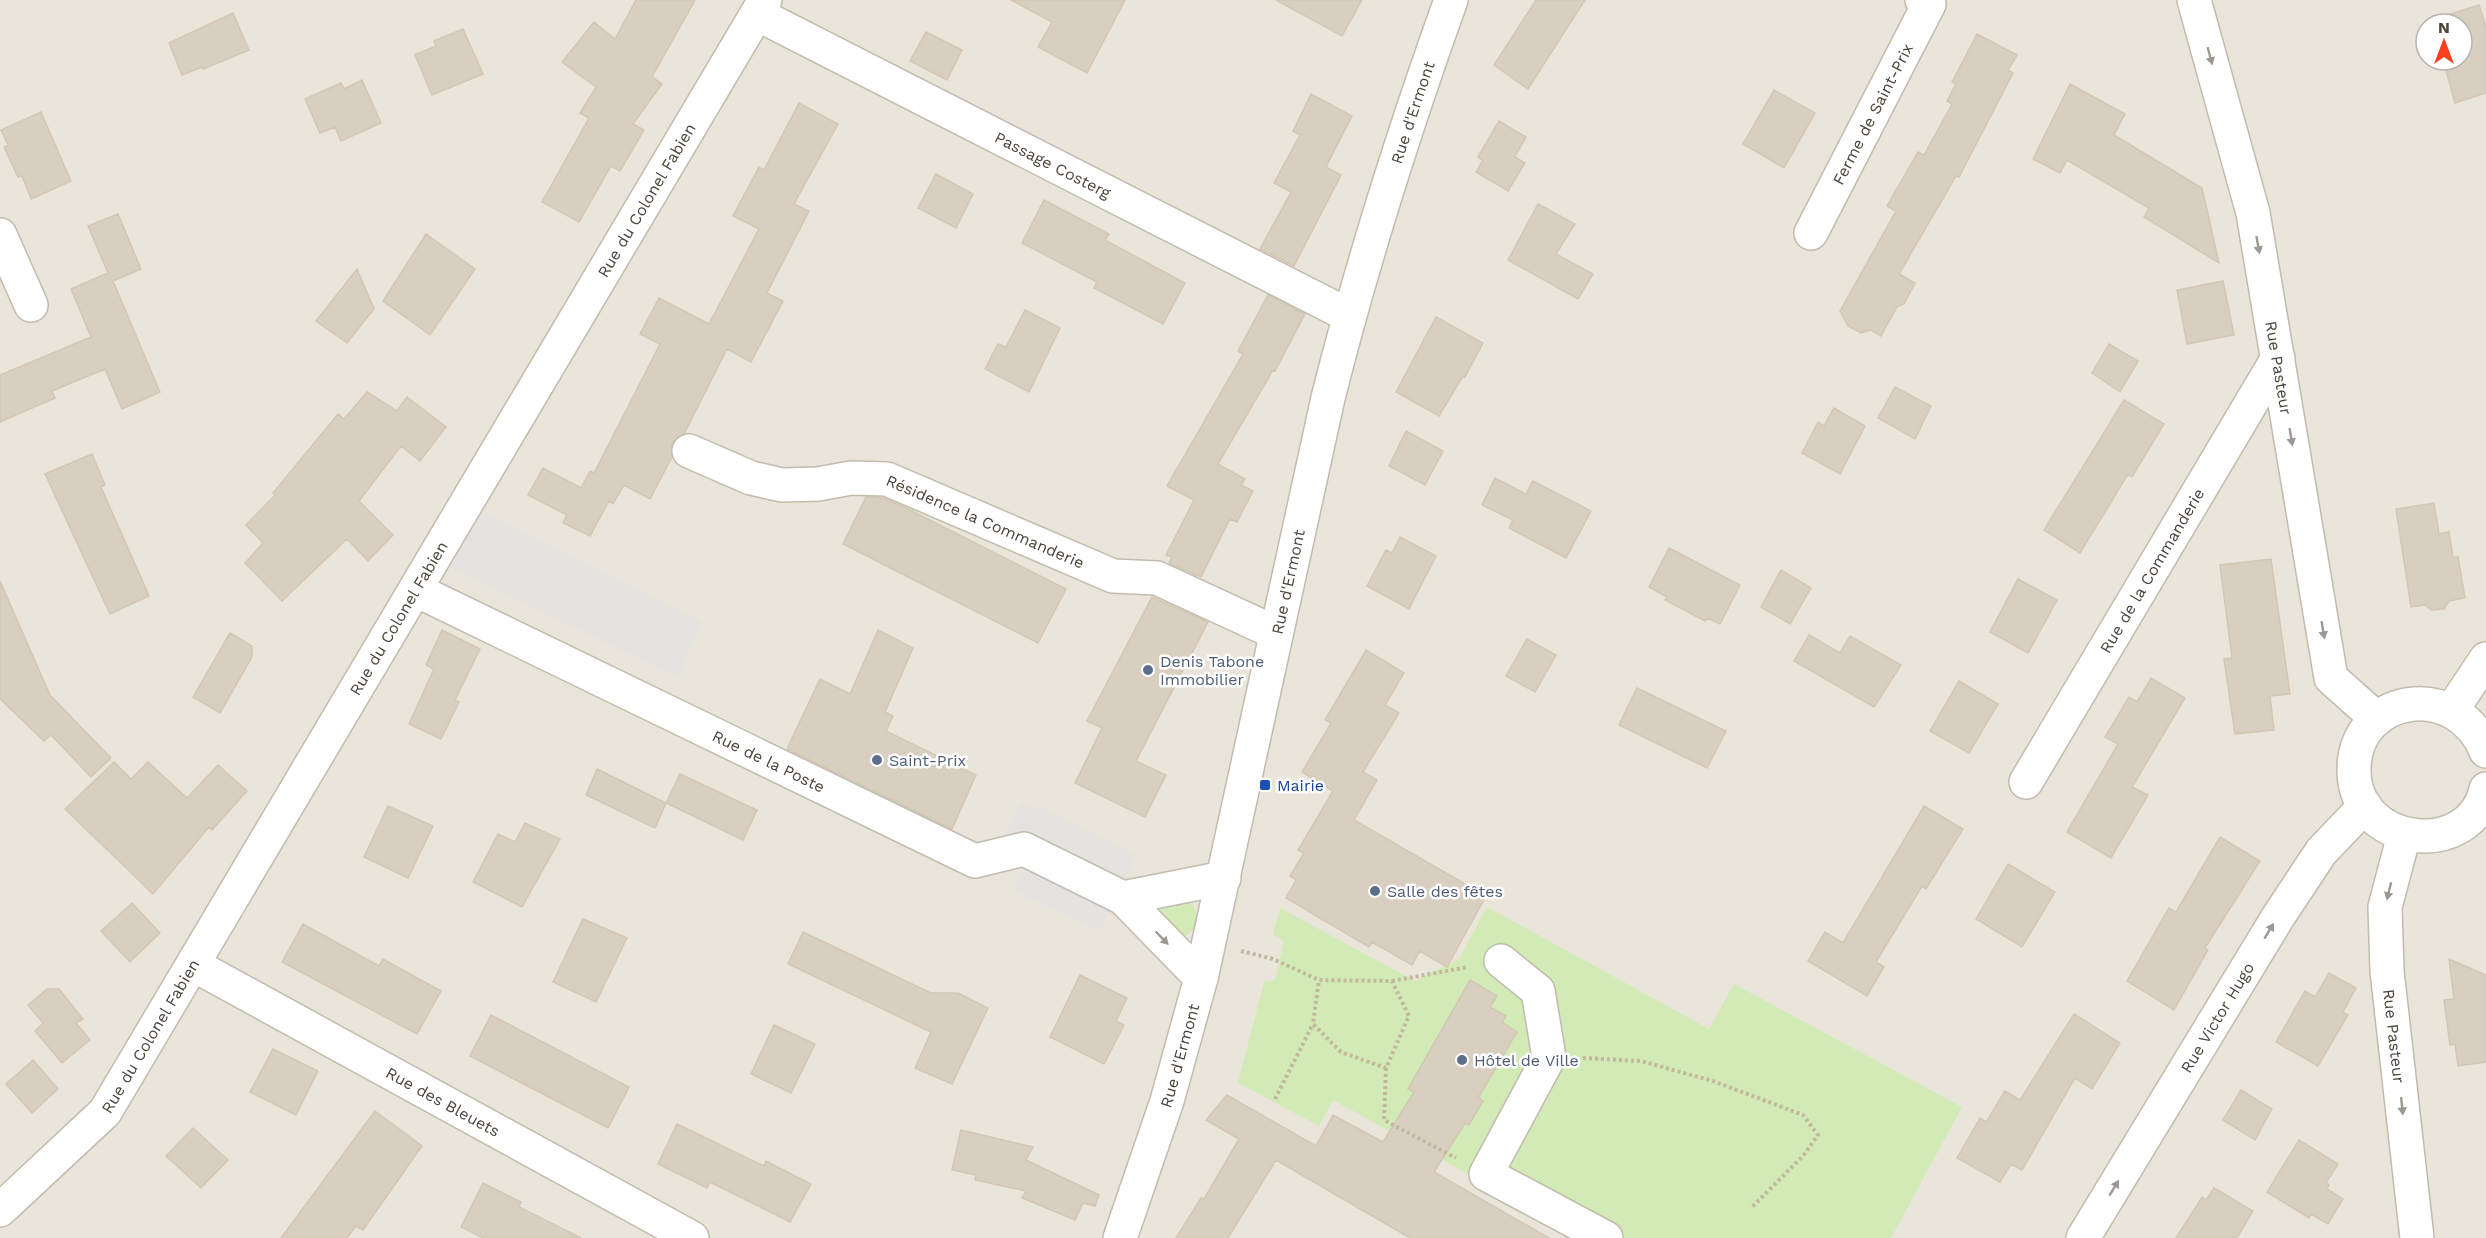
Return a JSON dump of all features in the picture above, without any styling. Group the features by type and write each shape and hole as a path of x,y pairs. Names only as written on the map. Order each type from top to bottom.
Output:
{"street":[{"name":"Rue d'Ermont","path":"1120,1238 1167,1101 1201,978 1348,315 1393,168 1451,0"},
{"name":"Ferme de Saint-Prix","path":"1811,232 1929,4 1922,0"},
{"name":"Rue Pasteur","path":"2194,0 2253,213 2331,678 2377,719"},
{"name":"Passage Costerg","path":"761,7 1348,315"},
{"name":"Rue du Colonel Fabien","path":"0,1210 105,1112 417,590 761,7"},
{"path":"0,235 31,305"},
{"name":"Rue de la Commanderie","path":"2026,782 2278,358"},
{"name":"Résidence la Commanderie","path":"689,451 751,478 782,485 818,484 851,478 887,479 1113,576 1157,578 1276,633"},
{"name":"Rue de la Poste","path":"417,590 975,861 1024,849 1123,898 1201,978"},
{"path":"2452,710 2486,659"},
{"path":"2486,751 2481,737 2468,721 2452,710 2433,704 2413,703 2394,708 2377,719 2364,734 2357,751 2354,770 2357,789 2365,806 2375,819 2404,835 2424,837 2443,834 2461,825 2475,811 2486,793"},
{"name":"Rue Victor Hugo","path":"2083,1238 2278,917 2321,852 2365,806"},
{"name":"Rue Pasteur","path":"2404,835 2385,907 2387,971 2417,1238"},
{"path":"1123,898 1224,878"},
{"path":"1501,961 1538,991 1549,1057 1486,1174 1606,1238"},
{"name":"Rue des Bleuets","path":"194,965 692,1238"}],"path":[{"path":"1208,943 1272,959 1319,980 1392,981 1501,961"},
{"path":"1275,1099 1313,1024 1319,980"},
{"path":"1392,981 1408,1016 1386,1068 1384,1119 1486,1174"},
{"path":"1313,1024 1341,1052 1386,1068"},
{"path":"1549,1057 1641,1061 1713,1081 1803,1115 1818,1135 1803,1156 1751,1208"}],"shaded area":[{"path":"0,0 2486,0 2486,1238 0,1238"},
{"path":"480,511 703,621 678,678 450,567"},
{"path":"1021,801 1036,810 1039,805 1137,854 1126,879 1034,835 1002,838"},
{"path":"1023,866 1111,908 1099,932 1012,890"}],"green space":[{"path":"1186,899 1195,909 1197,920 1189,934 1183,937 1159,912 1162,906"},
{"path":"1487,907 1709,1029 1734,984 1962,1107 1891,1238 1586,1238 1333,1100 1319,1126 1238,1083 1264,982 1275,980 1284,942 1273,934 1280,908 1415,981 1459,959"}],"building":[{"path":"636,0 695,0 652,77 662,84 633,124 644,130 620,171 611,166 579,222 542,202 589,118 580,113 596,87 562,62 594,22 615,39"},
{"path":"1011,0 1125,0 1087,73 1038,47 1052,22"},
{"path":"1276,0 1362,0 1342,36"},
{"path":"1536,0 1585,0 1528,89 1494,65"},
{"path":"2479,5 2486,27 2486,93 2455,103 2446,72 2474,72 2474,12 2457,12"},
{"path":"233,13 249,50 182,75 169,43"},
{"path":"463,29 483,74 432,95 415,55 436,46 434,41"},
{"path":"926,32 962,50 947,80 910,61"},
{"path":"1977,34 2017,55 2008,70 2013,73 1959,177 1956,176 1899,274 1915,283 1904,304 1897,307 1881,336 1871,330 1861,333 1848,326 1840,311 1896,211 1887,206 1918,152 1924,155 1952,104 1947,101 1956,84 1952,82"},
{"path":"362,80 381,123 341,141 335,127 320,133 305,99 341,83 344,89"},
{"path":"2070,84 2125,114 2114,135 2202,188 2219,263 2144,217 2149,208 2067,160 2060,173 2033,159"},
{"path":"1774,90 1815,113 1784,168 1743,144"},
{"path":"1311,94 1352,116 1326,167 1341,175 1294,266 1260,249 1291,192 1274,183 1300,135 1293,131"},
{"path":"799,103 838,124 794,204 809,211 767,293 783,301 751,362 727,349 684,434 672,443 672,457 650,499 624,485 613,504 609,501 590,536 563,523 567,515 528,495 543,468 581,488 590,471 594,473 660,344 640,334 659,298 709,324 759,229 733,216 759,167 764,170"},
{"path":"41,112 71,181 31,199 22,176 18,177 4,147 8,145 1,130"},
{"path":"1499,121 1526,137 1515,157 1525,163 1508,191 1476,172 1483,160 1478,157"},
{"path":"936,174 973,194 956,228 918,208"},
{"path":"1044,200 1109,234 1105,240 1185,283 1163,324 1094,288 1097,282 1022,243"},
{"path":"1538,204 1575,224 1556,254 1593,274 1578,299 1508,260"},
{"path":"118,214 141,269 113,281 160,392 122,409 105,369 52,391 55,398 0,422 0,375 91,337 71,289 108,273 88,226"},
{"path":"426,234 475,269 430,335 383,301"},
{"path":"357,269 374,309 347,343 316,321"},
{"path":"2223,281 2234,335 2187,344 2177,290"},
{"path":"1268,295 1305,314 1275,371 1273,370 1218,464 1245,479 1241,485 1253,491 1237,522 1230,519 1201,577 1169,563 1172,557 1166,555 1194,500 1167,486 1243,354 1238,351"},
{"path":"1025,310 1060,328 1029,392 985,369 998,344 1006,347"},
{"path":"1436,317 1483,343 1465,377 1463,376 1439,416 1396,392"},
{"path":"2109,344 2138,361 2120,392 2092,373"},
{"path":"1895,387 1931,406 1915,439 1878,418"},
{"path":"367,392 397,411 407,397 446,427 420,461 401,446 359,501 393,535 368,561 347,539 282,601 245,563 263,543 246,525 275,495 273,493 338,414 344,419"},
{"path":"2124,400 2164,424 2132,477 2128,474 2080,553 2044,530"},
{"path":"1834,408 1865,426 1840,474 1802,453 1818,422 1824,426"},
{"path":"1406,431 1443,451 1425,485 1389,466"},
{"path":"92,454 105,485 101,487 149,596 110,614 45,474"},
{"path":"1495,478 1526,494 1533,481 1591,511 1566,558 1509,528 1513,520 1482,505"},
{"path":"866,497 883,498 906,508 1066,589 1038,643 843,544"},
{"path":"2434,503 2439,534 2449,532 2453,557 2458,557 2465,598 2449,601 2444,609 2431,610 2425,605 2411,607 2396,509"},
{"path":"1400,537 1436,556 1409,609 1367,586 1386,550 1392,553"},
{"path":"1669,548 1740,585 1720,624 1707,618 1705,621 1665,600 1667,597 1649,587"},
{"path":"2271,559 2290,694 2270,696 2274,730 2235,734 2224,659 2232,658 2220,565"},
{"path":"1781,570 1811,588 1790,624 1761,607"},
{"path":"2018,579 2057,600 2028,653 1990,632"},
{"path":"0,581 50,695 111,758 91,777 51,735 44,741 0,699"},
{"path":"1152,597 1208,622 1136,761 1166,775 1145,817 1075,783 1102,728 1087,721"},
{"path":"442,630 480,649 455,700 459,702 441,739 409,724 434,669 426,665"},
{"name":"Saint-Prix","path":"878,630 913,648 885,712 893,716 886,731 976,775 952,829 787,749 820,679 850,694"},
{"path":"230,633 252,646 252,657 220,713 193,697"},
{"path":"1809,635 1840,653 1850,636 1901,665 1874,707 1794,661"},
{"path":"1527,639 1556,655 1535,692 1506,676"},
{"name":"Salle des fêtes","path":"1366,650 1404,673 1385,705 1399,713 1363,772 1377,780 1354,820 1486,896 1447,967 1420,951 1412,965 1372,942 1369,947 1286,898 1296,880 1290,876 1304,853 1298,850 1333,791 1302,772 1331,723 1325,720"},
{"path":"2151,678 2185,698 2132,787 2148,795 2111,858 2067,832 2118,744 2105,737 2129,697 2137,702"},
{"path":"1959,681 1998,704 1969,753 1930,731"},
{"path":"1637,688 1726,731 1707,768 1619,725"},
{"path":"114,762 131,779 148,762 187,798 218,765 247,791 212,830 209,827 153,894 65,809"},
{"path":"597,769 666,803 655,828 586,795"},
{"path":"680,774 757,810 743,840 666,803"},
{"path":"388,806 433,826 408,878 364,857"},
{"path":"1924,806 1963,829 1926,889 1922,886 1876,962 1884,967 1867,996 1808,961 1825,932 1843,943"},
{"path":"525,823 560,839 522,907 473,882 498,834 515,842"},
{"path":"2220,837 2260,861 2205,948 2208,950 2174,1010 2127,981 2169,908 2176,912"},
{"path":"2008,864 2055,892 2022,947 1976,919"},
{"path":"132,903 160,933 130,962 101,931"},
{"path":"583,919 627,938 596,1002 553,982"},
{"path":"303,924 379,966 383,959 441,991 417,1034 282,962"},
{"path":"803,932 931,993 958,993 988,1008 952,1084 915,1068 931,1032 788,964"},
{"path":"2449,959 2486,975 2486,1062 2458,1066 2455,1044 2450,1045 2444,1000 2454,999"},
{"path":"2329,973 2356,988 2343,1012 2348,1015 2318,1066 2276,1042 2305,991 2315,997"},
{"path":"1080,975 1127,998 1116,1021 1124,1025 1104,1064 1050,1037"},
{"path":"1470,980 1497,996 1490,1007 1506,1016 1502,1022 1517,1032 1478,1098 1483,1101 1469,1125 1465,1123 1434,1172 1549,1238 1410,1238 1276,1160 1228,1238 1176,1238 1201,1198 1204,1199 1239,1139 1206,1120 1227,1095 1316,1146 1333,1115 1383,1142 1414,1092 1408,1089"},
{"path":"47,989 59,989 83,1019 76,1023 90,1040 62,1063 35,1031 43,1023 28,1005"},
{"path":"2074,1014 2120,1043 2092,1089 2075,1078 2022,1170 2011,1164 2000,1182 1957,1158 1980,1118 1986,1122 2005,1091 2020,1100"},
{"path":"491,1015 629,1087 608,1128 470,1056"},
{"path":"774,1025 815,1044 791,1093 751,1074"},
{"path":"273,1049 318,1071 296,1115 250,1092"},
{"path":"33,1060 58,1089 32,1113 6,1084"},
{"path":"2241,1090 2272,1109 2255,1140 2223,1120"},
{"path":"375,1111 422,1146 363,1230 356,1226 347,1238 281,1238"},
{"path":"677,1124 764,1166 766,1161 811,1184 790,1222 710,1182 707,1188 658,1164"},
{"path":"193,1128 228,1160 201,1188 166,1156"},
{"path":"961,1130 1033,1147 1026,1160 1099,1195 1095,1206 1083,1203 1075,1220 1022,1198 1026,1191 975,1180 976,1175 952,1170"},
{"path":"2299,1140 2338,1164 2326,1183 2329,1185 2327,1189 2343,1199 2328,1224 2311,1214 2309,1218 2267,1192"},
{"path":"483,1183 521,1202 519,1207 581,1238 483,1238 461,1227"},
{"path":"2214,1188 2253,1211 2237,1238 2176,1238 2202,1197 2206,1200"}],"place":[{"name":"Denis Tabone Immobilier","path":"1148,670"},
{"name":"Saint-Prix","path":"877,760"},
{"name":"Mairie","path":"1265,785"},
{"name":"Salle des fêtes","path":"1375,891"},
{"name":"Hôtel de Ville","path":"1462,1060"}]}
